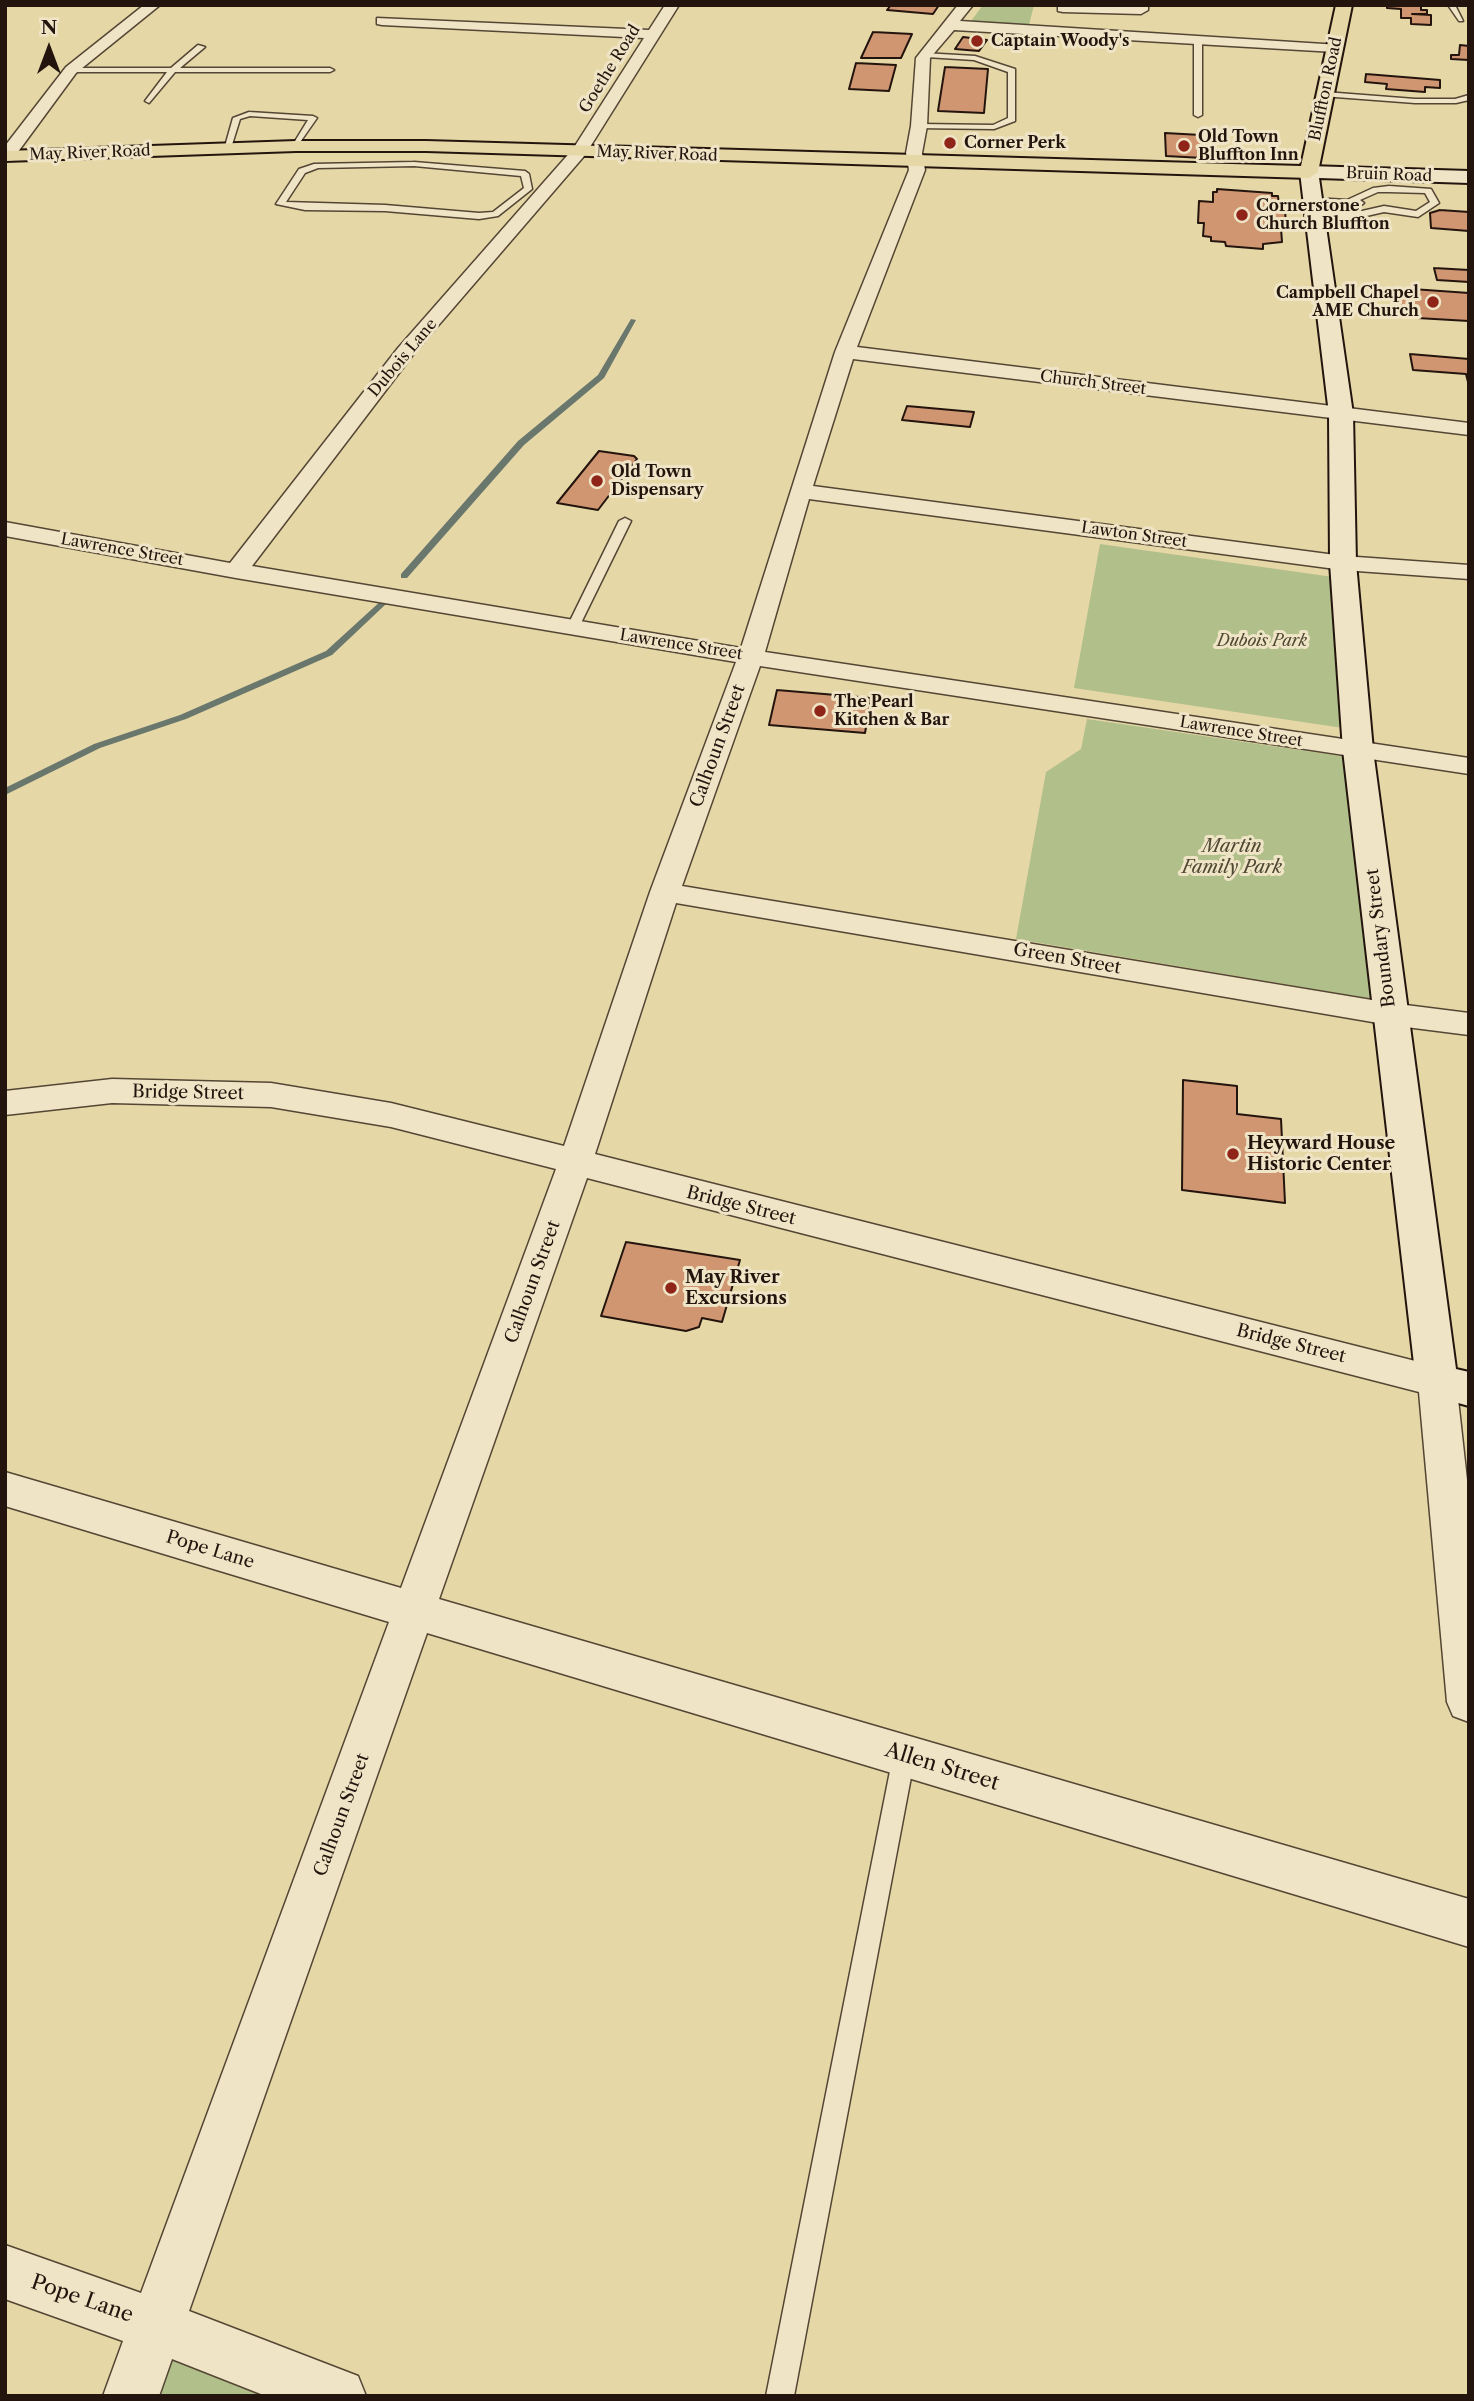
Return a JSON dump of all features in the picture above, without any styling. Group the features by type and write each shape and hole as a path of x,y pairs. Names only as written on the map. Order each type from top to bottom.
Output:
{"main road":[{"name":"Bluffton Road","path":"1312,196 1325,94 1344,5"},
{"name":"May River Road","path":"6,156 296,146 426,146 918,162 1312,196"}],"street":[{"path":"6,156 71,70 153,5"},
{"path":"408,5 382,22 653,34"},
{"name":"Goethe Road","path":"579,152 672,5"},
{"path":"926,55 966,5"},
{"path":"1061,32 1063,6 1141,10 1141,5"},
{"path":"564,29 577,13"},
{"path":"949,25 1335,48"},
{"name":"Calhoun Street","path":"131,2396 575,1164 665,892 751,657 845,352 917,170 918,162 914,153 919,126 923,58 926,55"},
{"name":"Dubois Lane","path":"236,571 405,352 579,152"},
{"name":"Bruin Road","path":"1312,196 1443,176 1469,177"},
{"name":"Boundary Street","path":"1312,196 1341,414 1343,563 1358,750 1390,1014 1453,1385 1469,1702"},
{"name":"Church Street","path":"845,352 1469,429"},
{"name":"Lawton Street","path":"800,491 1343,563 1469,572"},
{"name":"Lawrence Street","path":"5,529 236,571 751,657 1469,766"},
{"name":"Green Street","path":"665,892 1390,1014 1469,1024"},
{"name":"Bridge Street","path":"5,1103 112,1091 185,1091 271,1095 391,1115 575,1164 1453,1385"},
{"name":"Pope Lane","path":"5,1489 416,1611"},
{"name":"Allen Street","path":"416,1611 1469,1923"},
{"name":"Pope Lane","path":"5,2272 158,2326 338,2396"}],"lane":[{"path":"1451,5 1461,20"},
{"path":"1198,40 1198,115"},
{"path":"149,101 173,70 201,47"},
{"path":"919,126 994,127 1012,120 1012,71 975,58 926,55"},
{"path":"71,70 330,70"},
{"path":"1325,94 1415,101 1456,101 1469,97"},
{"path":"227,148 237,118 249,114 313,118 296,146"},
{"path":"414,164 426,146"},
{"path":"414,164 525,174 528,189 495,214 479,216 385,208 280,204 302,172 317,166 414,164"},
{"path":"1404,198 1439,188 1443,176"},
{"path":"1351,201 1376,190 1428,191"},
{"path":"1312,196 1418,214 1435,203 1428,191"},
{"path":"1312,196 1362,214 1384,209 1393,203"},
{"path":"573,627 625,521"},
{"path":"780,2396 904,1756"}],"green space":[{"path":"983,5 1034,5 1029,25 971,21"},
{"name":"Dubois Park","path":"1100,544 1340,578 1343,728 1074,688"},
{"name":"Martin Family Park","path":"1087,719 1347,757 1374,999 1016,939 1046,772 1081,749"},
{"path":"172,2353 281,2396 155,2396"}],"building":[{"path":"891,5 939,5 933,14 887,10"},
{"path":"1387,5 1421,5 1421,10 1427,10 1427,14 1412,14 1431,15 1431,25 1411,24 1411,18 1401,18 1401,9 1387,8"},
{"path":"873,32 912,34 901,58 861,58"},
{"path":"963,37 987,40 979,51 955,49"},
{"path":"1460,45 1469,46 1469,60 1451,59 1451,55 1459,55"},
{"path":"856,63 896,65 889,91 849,89"},
{"path":"945,67 988,69 984,113 938,111"},
{"path":"1366,74 1440,80 1440,88 1425,87 1425,92 1386,89 1387,84 1365,82"},
{"name":"Old Town Bluffton Inn","path":"1165,133 1201,135 1203,158 1166,156"},
{"name":"Cornerstone Church Bluffton","path":"1217,189 1272,193 1272,196 1278,196 1279,206 1285,207 1286,229 1281,228 1282,242 1263,244 1263,249 1226,246 1225,242 1211,241 1211,237 1203,236 1204,223 1198,223 1199,201 1213,202 1213,192 1217,192"},
{"path":"1440,210 1469,212 1469,231 1431,228 1430,213"},
{"name":"Campbell Chapel AME Church","path":"1434,268 1469,270 1469,282 1437,280"},
{"name":"Campbell Chapel AME Church","path":"1412,289 1469,293 1469,321 1417,318 1416,314 1409,314 1408,310 1399,309 1397,295 1406,295 1405,292 1413,292"},
{"path":"1410,354 1469,359 1469,386 1466,374 1413,370"},
{"path":"907,406 974,412 970,427 902,420"},
{"name":"Old Town Dispensary","path":"599,451 634,456 637,459 598,510 557,503"},
{"name":"The Pearl Kitchen & Bar","path":"777,690 871,698 865,733 769,725"},
{"name":"Heyward House Historic Center","path":"1183,1080 1237,1086 1237,1114 1281,1119 1285,1203 1182,1190"},
{"name":"May River Excursions","path":"626,1242 740,1260 722,1322 702,1318 699,1327 686,1331 601,1316"}],"waterway":[{"path":"404,576 521,443 601,376 633,320"},
{"path":"5,792 97,746 183,717 329,653 383,602"}],"place":[{"name":"Captain Woody's","path":"977,41"},
{"name":"Corner Perk","path":"950,143"},
{"name":"Old Town Bluffton Inn","path":"1184,146"},
{"name":"Cornerstone Church Bluffton","path":"1242,215"},
{"name":"Campbell Chapel AME Church","path":"1433,302"},
{"name":"Old Town Dispensary","path":"597,481"},
{"name":"The Pearl Kitchen & Bar","path":"820,711"},
{"name":"Heyward House Historic Center","path":"1233,1154"},
{"name":"May River Excursions","path":"671,1288"}]}
